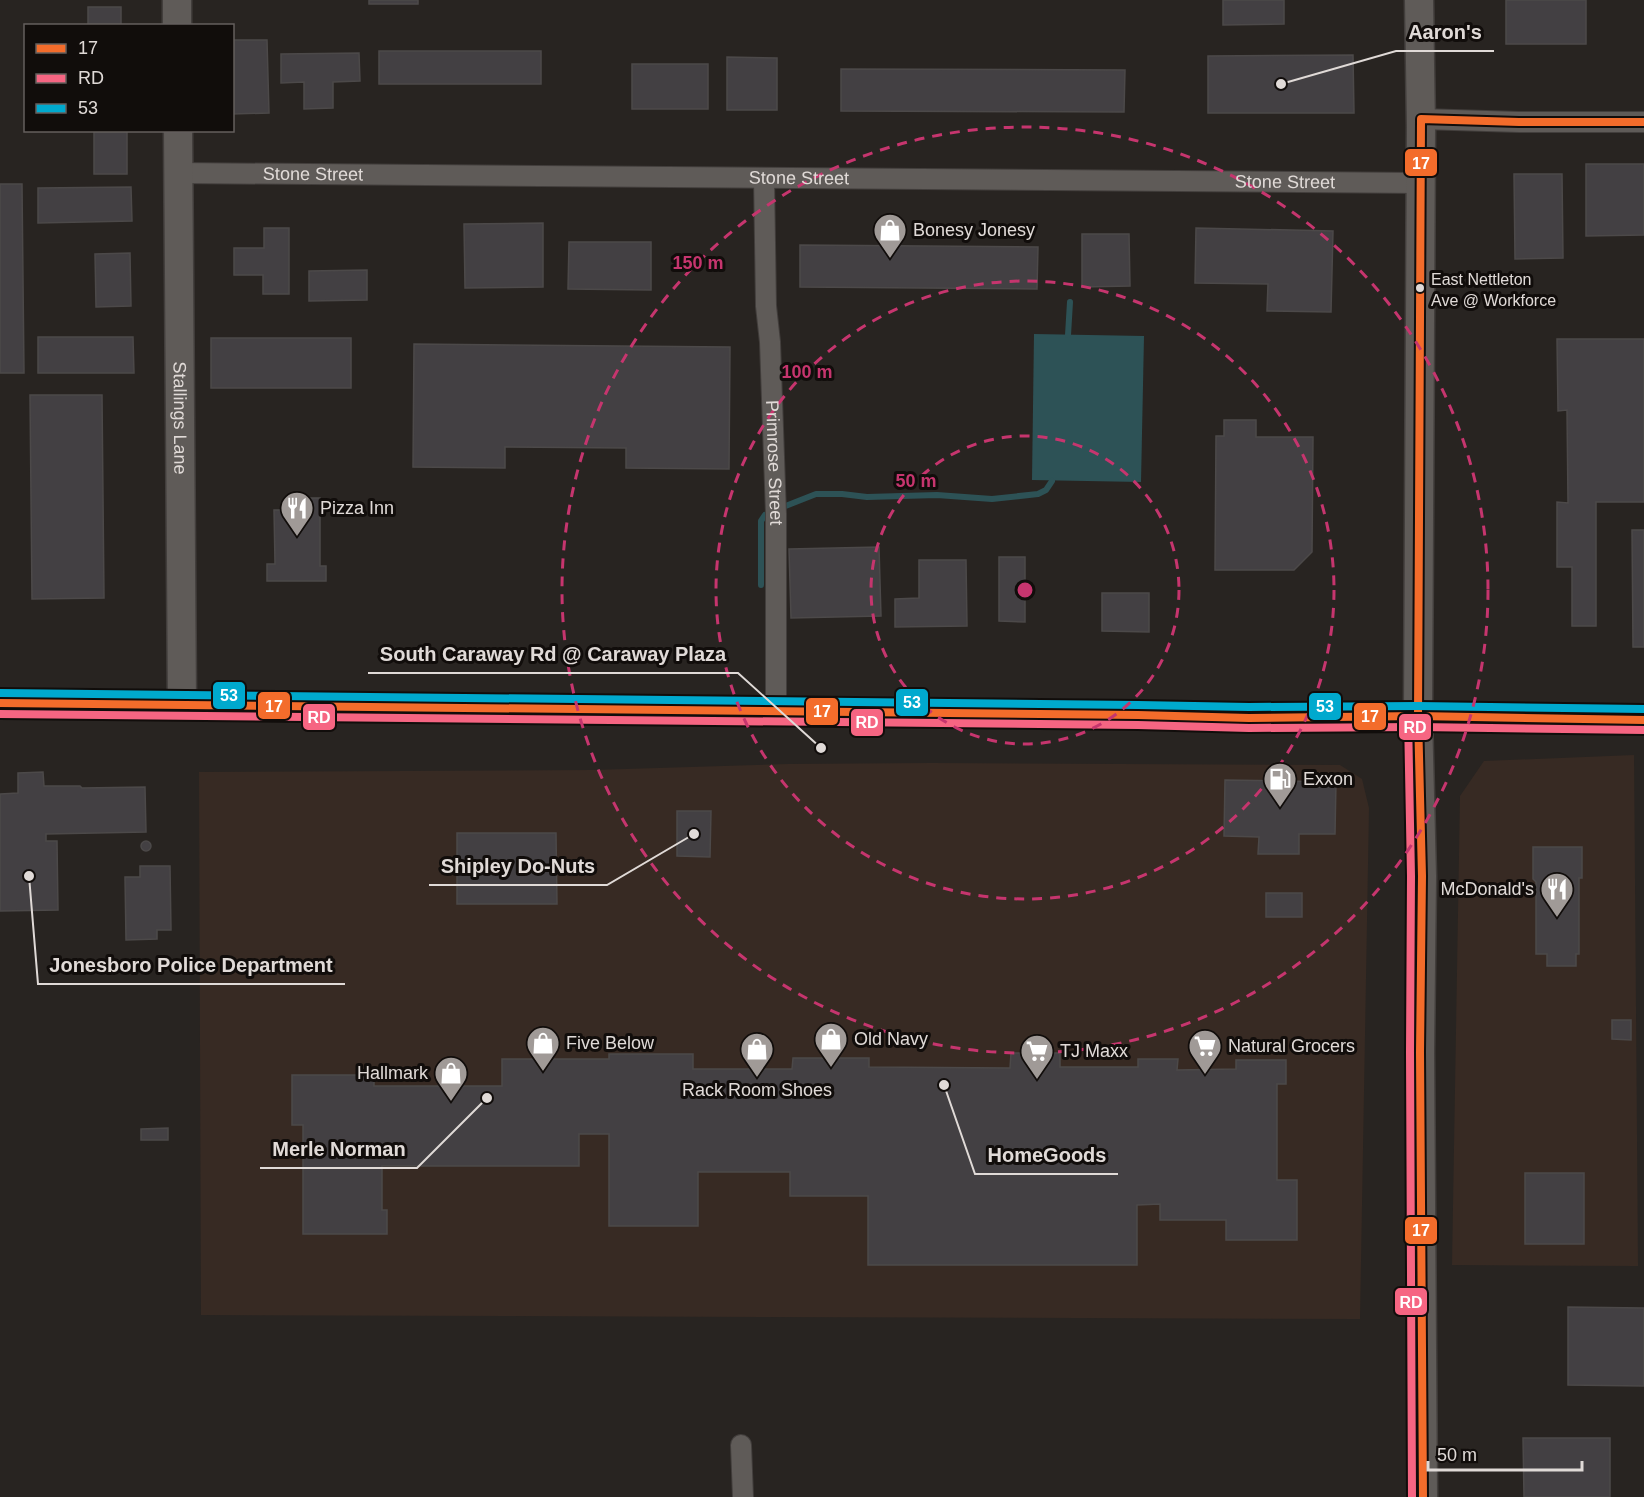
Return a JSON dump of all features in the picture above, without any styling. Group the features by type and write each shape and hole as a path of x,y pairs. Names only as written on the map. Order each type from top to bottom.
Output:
{"street":[{"path":"177,0 177,24"},
{"path":"1419,0 1421,119 1418,716 1422,876 1420,1052 1423,1497"},
{"path":"1421,119 1644,122"},
{"name":"Stallings Lane","path":"178,132 182,705"},
{"name":"Stone Street","path":"178,173 1420,183"},
{"name":"Primrose Street","path":"764,178 766,306 770,342 776,514 776,712"},
{"path":"0,703 1249,718 1418,716 1644,720"},
{"path":"741,1445 742,1497"}],"shaded area":[{"path":"1634,755 1638,1266 1452,1265 1460,796 1484,761"},
{"path":"789,764 1340,765 1362,779 1369,808 1360,1319 201,1315 199,772 593,770"}],"water":[{"path":"1034,334 1144,336 1141,482 1032,480"}],"building":[{"path":"369,0 418,0 418,4 369,4"},
{"path":"1223,0 1284,0 1284,24 1223,25"},
{"path":"1506,0 1586,0 1586,44 1506,44"},
{"path":"88,7 121,7 121,24 88,24"},
{"path":"234,40 267,40 269,113 234,114"},
{"path":"379,51 541,51 541,84 379,84"},
{"path":"359,53 360,81 333,82 333,108 304,109 304,82 281,83 281,54"},
{"path":"1353,55 1354,113 1208,113 1208,56"},
{"path":"727,57 777,58 777,110 727,110"},
{"path":"632,64 708,64 708,109 632,109"},
{"path":"841,69 1125,70 1124,112 841,111"},
{"path":"94,132 127,132 127,174 94,174"},
{"path":"1586,164 1644,164 1644,235 1586,236"},
{"path":"1514,174 1562,174 1563,258 1515,259"},
{"path":"0,184 22,184 24,373 0,373"},
{"path":"131,187 132,221 38,223 38,188"},
{"path":"543,223 543,287 465,288 464,224"},
{"path":"264,228 289,228 289,294 263,294 263,275 234,275 234,248 264,248"},
{"path":"1196,228 1333,231 1331,312 1267,311 1268,284 1195,283"},
{"path":"1082,234 1129,234 1130,286 1082,287"},
{"path":"569,242 651,242 651,290 568,289"},
{"path":"800,245 1038,247 1037,289 800,287"},
{"path":"130,253 131,306 96,307 95,254"},
{"path":"367,270 367,300 309,301 309,271"},
{"path":"38,337 133,337 134,373 38,373"},
{"path":"211,338 351,338 351,388 211,388"},
{"path":"1557,339 1644,339 1644,502 1596,502 1596,626 1572,626 1572,567 1557,567 1557,502 1568,503 1567,410 1558,411"},
{"path":"414,344 730,347 729,469 626,468 626,448 505,447 505,468 413,467"},
{"path":"30,395 102,395 104,598 32,599"},
{"path":"1224,420 1256,420 1256,437 1313,437 1312,552 1294,570 1215,570 1216,436 1224,436"},
{"name":"Pizza Inn","path":"289,498 320,498 320,566 326,566 326,581 267,581 267,564 275,564 274,510 289,510"},
{"path":"1632,530 1644,530 1644,647 1633,647"},
{"path":"879,547 881,616 791,618 789,549"},
{"path":"999,557 1025,557 1025,622 999,621"},
{"path":"919,560 966,560 967,626 895,627 895,599 919,598"},
{"path":"1102,593 1149,593 1149,632 1102,631"},
{"path":"43,772 44,786 145,787 146,832 46,834 46,841 57,841 58,910 0,911 0,794 18,793 18,773"},
{"name":"Exxon","path":"1225,780 1336,782 1335,834 1299,834 1299,854 1258,854 1259,837 1224,836"},
{"path":"677,811 711,811 710,857 677,856"},
{"path":"457,833 556,833 557,904 457,904"},
{"path":"146,841 150,842 150,850 146,851 142,850 141,846 142,842"},
{"name":"McDonald's","path":"1533,847 1582,847 1582,878 1579,878 1579,954 1576,954 1576,966 1547,966 1547,954 1536,954 1536,882 1533,879"},
{"path":"140,866 170,866 171,930 157,930 157,939 126,940 125,877 140,877"},
{"path":"1266,893 1302,893 1302,917 1266,917"},
{"path":"1612,1020 1631,1020 1631,1040 1612,1039"},
{"path":"1011,1053 1060,1053 1060,1067 1138,1067 1138,1059 1178,1059 1177,1070 1236,1069 1236,1060 1286,1060 1286,1084 1277,1084 1277,1180 1297,1180 1297,1240 1226,1240 1226,1220 1160,1220 1160,1204 1137,1205 1137,1265 868,1265 868,1196 790,1196 790,1172 698,1172 698,1226 609,1226 609,1134 579,1134 579,1166 382,1166 382,1210 387,1210 387,1234 303,1234 303,1125 292,1125 292,1075 374,1075 374,1086 502,1086 502,1059 609,1059 609,1054 693,1054 693,1069 792,1069 793,1058 869,1058 869,1067 1010,1068"},
{"path":"168,1128 168,1140 141,1140 141,1129"},
{"path":"1525,1173 1584,1173 1584,1244 1525,1244"},
{"path":"1568,1307 1644,1308 1644,1386 1568,1385"},
{"path":"1523,1438 1610,1438 1610,1497 1524,1497"}],"waterway":[{"path":"1068,335 1070,302"},
{"path":"783,507 816,494 867,497 937,495 992,499 1038,494 1046,490 1052,481"},
{"path":"761,585 761,521 765,515"}],"transit line":[{"name":"17","path":"1423,1497 1420,1052 1422,876 1418,716 1421,119 1644,122"},
{"name":"53","path":"0,693 1249,707 1418,706 1644,709"},
{"name":"17","path":"0,703 1249,718 1418,716 1644,720"},
{"name":"RD","path":"0,714 1249,728 1418,727 1644,730"},
{"name":"RD","path":"1408,716 1411,876 1412,1497"}],"place":[{"name":"Aaron's","path":"1281,84"},
{"name":"Bonesy Jonesy","path":"890,259"},
{"name":"East Nettleton Ave @ Workforce","path":"1420,288"},
{"name":"Pizza Inn","path":"297,537"},
{"name":"South Caraway Rd @ Caraway Plaza","path":"821,748"},
{"name":"Exxon","path":"1280,808"},
{"name":"Shipley Do-Nuts","path":"694,834"},
{"name":"Jonesboro Police Department","path":"29,876"},
{"name":"McDonald's","path":"1557,918"},
{"name":"Old Navy","path":"831,1068"},
{"name":"Five Below","path":"543,1072"},
{"name":"Natural Grocers","path":"1205,1075"},
{"name":"Rack Room Shoes","path":"757,1078"},
{"name":"TJ Maxx","path":"1037,1080"},
{"name":"HomeGoods","path":"944,1085"},
{"name":"Merle Norman","path":"487,1098"},
{"name":"Hallmark","path":"451,1102"}]}
